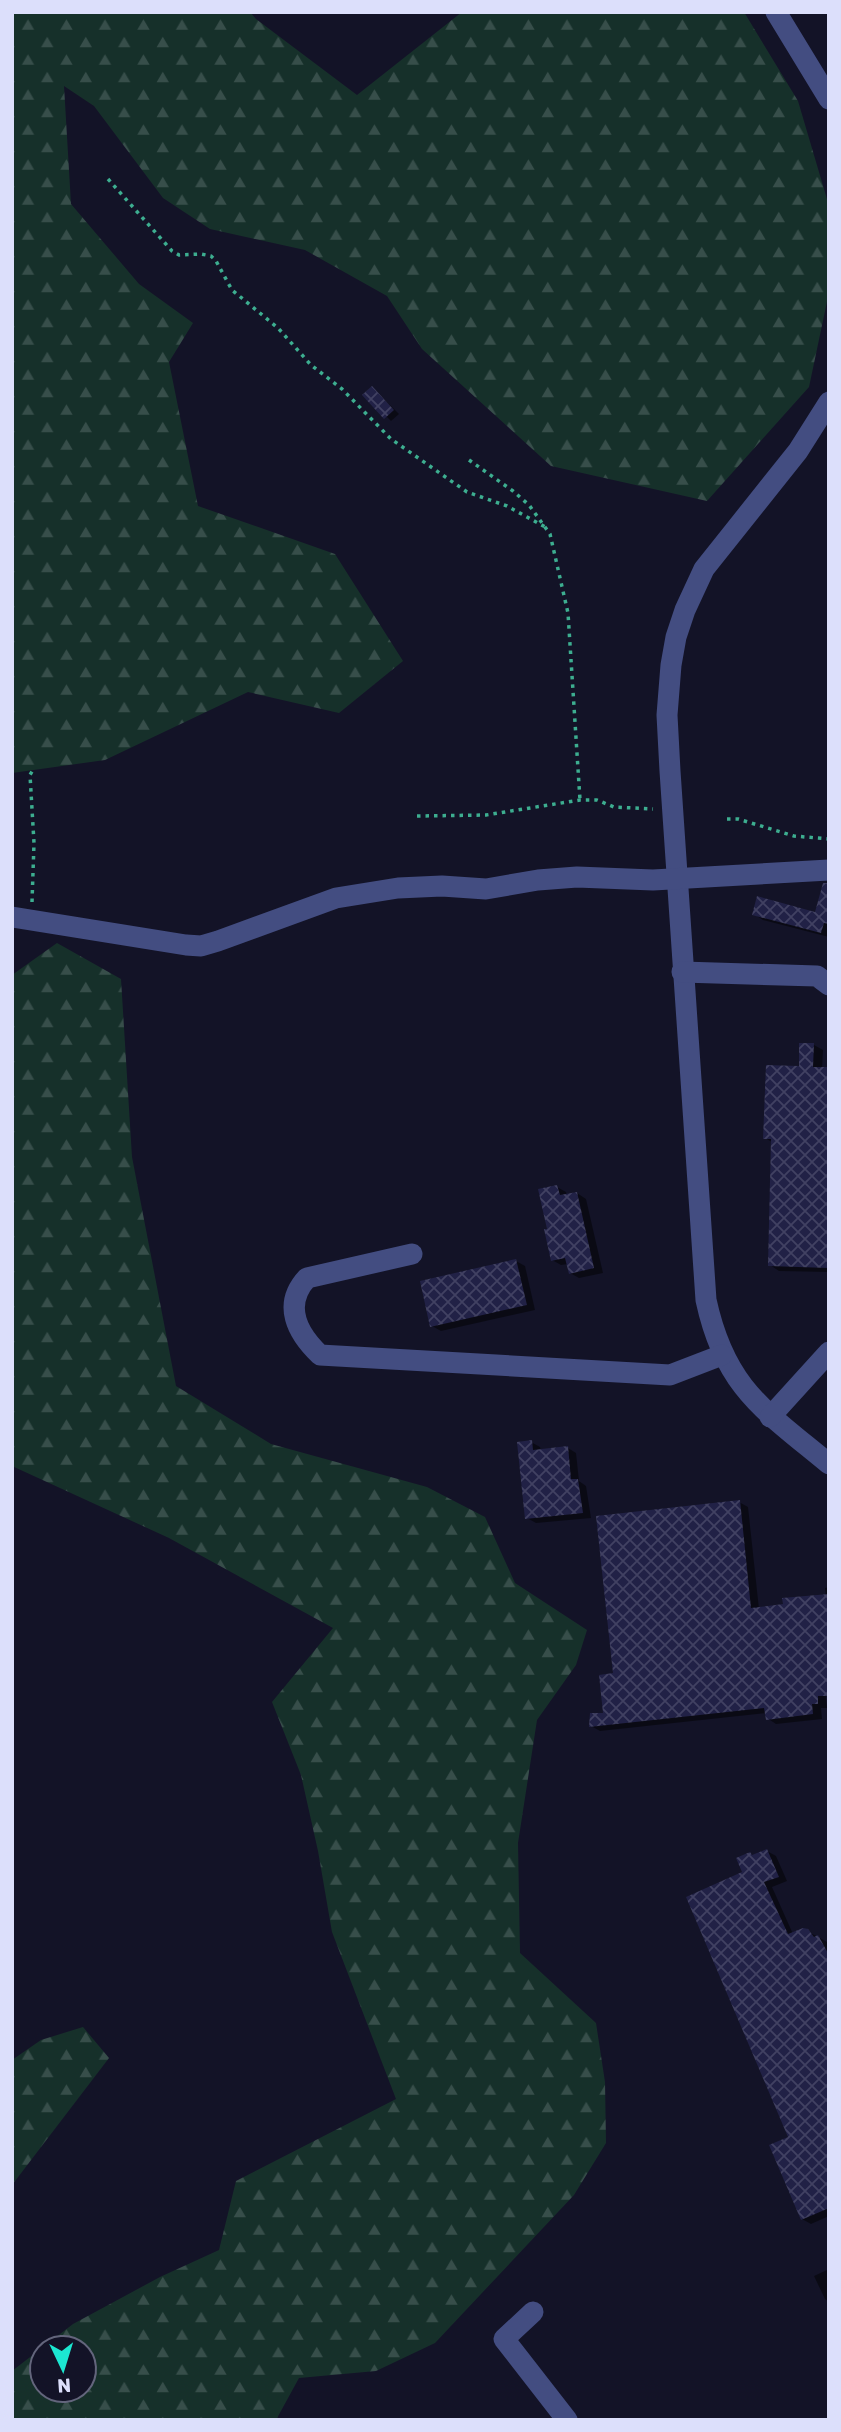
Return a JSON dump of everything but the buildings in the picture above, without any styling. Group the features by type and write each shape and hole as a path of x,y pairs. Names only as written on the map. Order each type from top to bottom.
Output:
{"street":[{"path":"776,12 829,99"},
{"path":"829,402 798,450 704,569 676,637 668,691 682,972 703,1281 710,1321 722,1354 750,1396 770,1417 829,1464"},
{"path":"23,919 186,946 201,946 218,942 315,904 358,893 409,887 486,889 538,880 577,877 676,878 829,870"},
{"path":"682,972 817,976 829,985"},
{"path":"412,1254 307,1278 297,1289 294,1304 295,1320 304,1340 320,1355 662,1375 680,1373 722,1354"},
{"path":"770,1417 829,1352"},
{"path":"533,2312 504,2339 567,2420"}],"path":[{"path":"108,179 172,251 179,255 211,256 232,290 278,328 311,365 342,389 391,439 467,492 507,506 547,528"},
{"path":"469,460 513,491 529,505 547,528 568,613 579,800"},
{"path":"23,919 31,890 34,843 30,775 34,768"},
{"path":"417,816 486,815 579,800 597,800 614,807 673,810"},
{"path":"727,819 738,819 794,836 829,839"}],"green space":[{"path":"12,12 250,12 357,95 462,12 744,12 798,101 829,206 829,292 809,387 707,501 551,466 422,349 387,296 305,250 210,229 163,198 94,106 64,86 71,204 139,284 193,323 169,362 198,506 335,554 403,661 339,713 248,692 105,760 12,773"},
{"path":"57,943 121,979 132,1157 176,1386 271,1444 427,1487 485,1517 515,1583 587,1630 576,1665 537,1720 518,1843 520,1953 596,2023 605,2082 606,2143 574,2195 435,2343 376,2371 299,2378 276,2420 12,2420 12,2371 28,2359 28,2404 98,2404 98,2334 60,2334 73,2324 160,2277 219,2250 236,2181 396,2099 332,1932 301,1775 272,1702 333,1628 169,1538 12,1466 12,975"},
{"path":"83,2027 109,2058 12,2185 12,2060 41,2040"}]}
